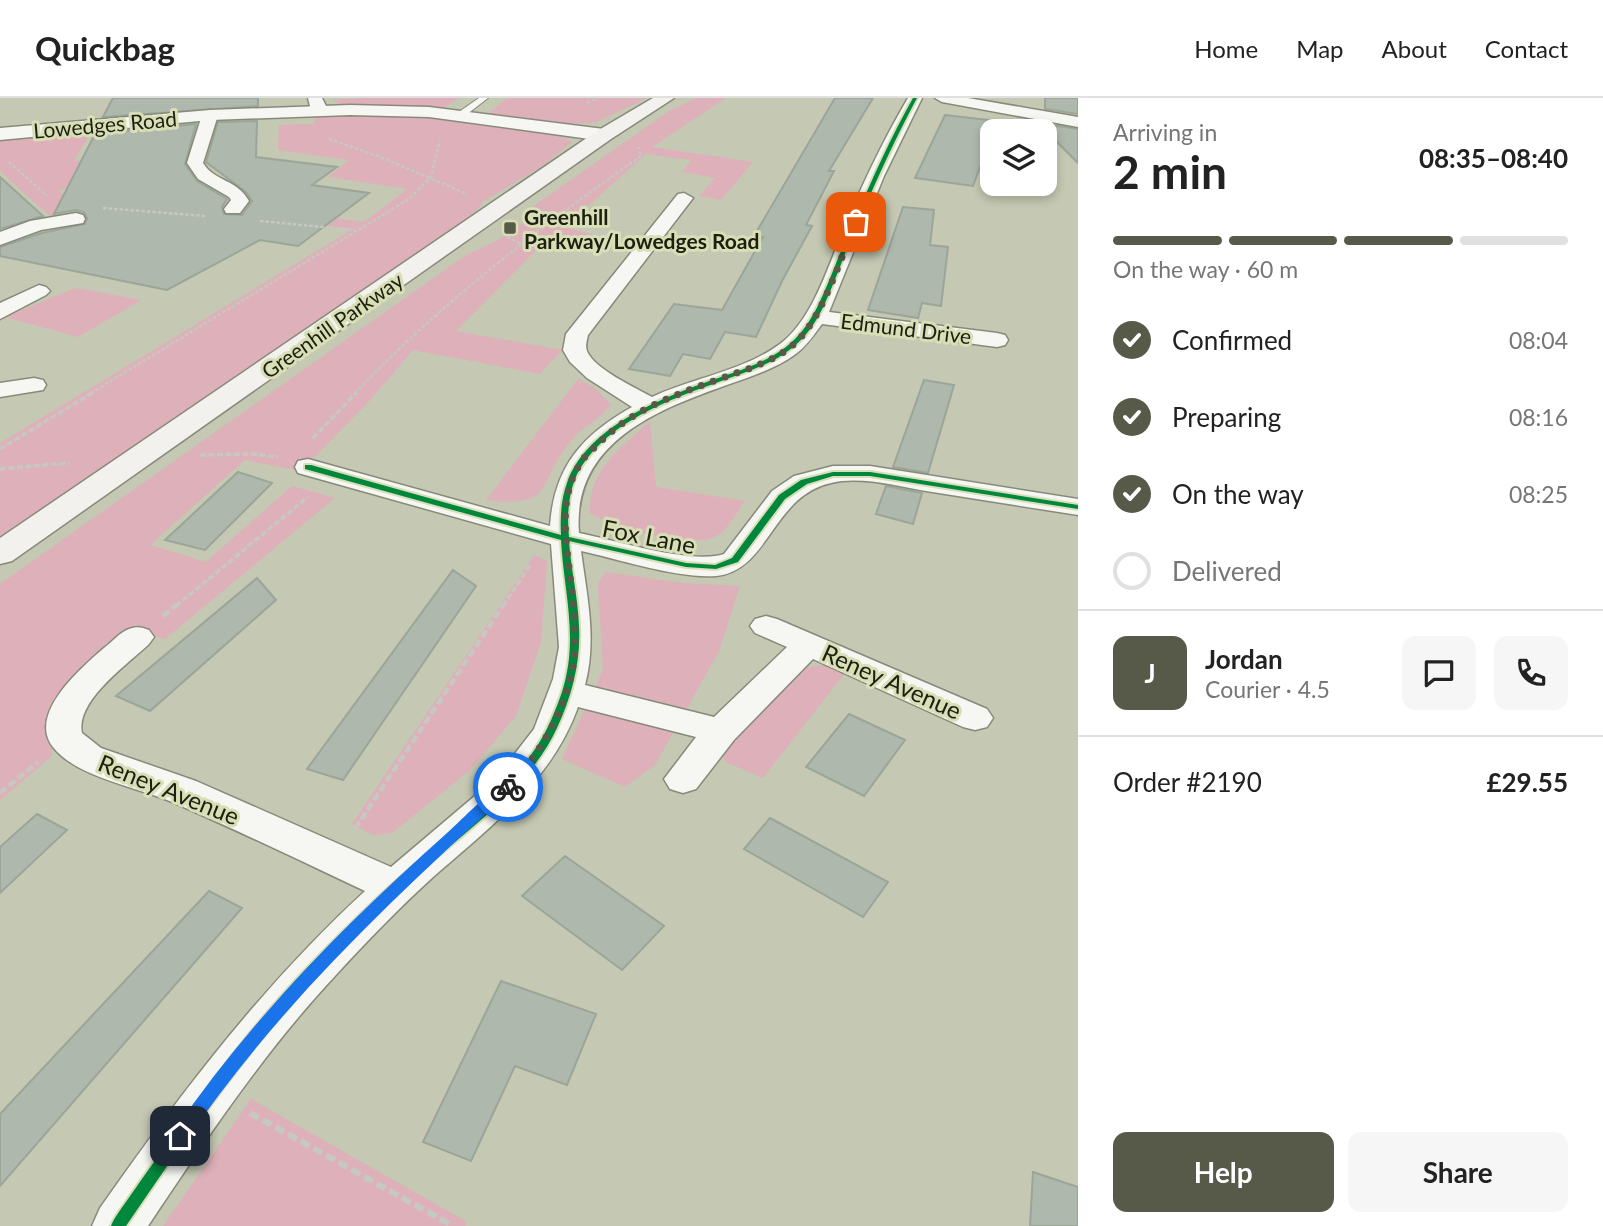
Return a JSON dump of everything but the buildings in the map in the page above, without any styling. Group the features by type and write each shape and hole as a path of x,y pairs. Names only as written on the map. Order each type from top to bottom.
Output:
{"main road":[{"name":"Greenhill Parkway","path":"0,554 604,135 665,98"}],"street":[{"path":"118,1226 211,1091 306,977 396,887 527,769 550,732 565,692 575,648 569,564 557,537 568,491 580,463 606,436 649,406 777,358 800,340 815,317 856,222 915,98"},
{"path":"942,98 1078,122"},
{"name":"Lowedges Road","path":"0,134 315,104 466,117 604,135"},
{"name":"Lowedges Road","path":"210,115 195,163 207,178 235,191 240,201 233,209"},
{"path":"649,406 599,375 580,360 574,348 577,334 684,198"},
{"path":"0,239 37,225 70,220"},
{"path":"0,312 47,286"},
{"name":"Edmund Drive","path":"815,317 997,340"},
{"path":"0,390 34,384"},
{"name":"Fox Lane","path":"321,471 557,537 686,565 716,567 735,560 782,497 804,482 833,474 870,474 1078,507"},
{"name":"Reney Avenue","path":"766,626 975,718"},
{"path":"66,739 63,722 71,703 94,676 138,637"},
{"name":"Reney Avenue","path":"683,779 721,732 809,644"},
{"path":"565,692 721,732"},
{"name":"Reney Avenue","path":"66,739 88,757 183,791 396,887"}],"lane":[{"path":"466,117 484,98"}],"path":[{"path":"0,449 409,199 431,177 437,146 443,136 466,117"},
{"path":"312,439 406,340 547,223 640,156 631,117"},
{"path":"2,156 70,220"},
{"path":"47,286 147,297"},
{"path":"138,637 321,471"},
{"path":"335,859 557,537"},
{"path":"0,793 66,739"},
{"path":"211,1091 453,1226"}],"shaded area":[{"path":"459,98 442,109 342,106 333,100"},
{"path":"647,98 594,123 551,124 488,114 506,99"},
{"path":"697,98 726,98 652,147 753,162 721,200 699,196 715,178 683,172 691,160 646,154 564,227 610,239 598,252 542,244 456,331 562,350 540,374 413,350 371,399 301,471 245,460 150,545 206,562 292,486 335,498 165,639 129,630 48,722 52,756 0,800 0,584 466,255 513,230 534,206 669,111"},
{"path":"393,114 513,126 558,135 572,142 542,166 484,201 466,222 0,541 0,443 353,229 252,217 260,208 364,222 408,189 328,177 349,160 278,150 279,125 314,124 316,116"},
{"path":"185,125 187,131 88,137 74,161 128,159 125,170 57,191 89,206 51,216 0,171 0,141"},
{"path":"75,288 141,300 78,337 5,317"},
{"path":"578,379 595,388 611,405 570,442 534,497 508,502 486,500"},
{"path":"650,421 656,487 745,501 727,527 712,538 668,538 631,530 590,513 591,498 601,472 618,450"},
{"path":"534,555 547,561 541,642 516,716 469,771 392,833 373,835 352,824"},
{"path":"606,572 683,583 740,586 719,651 655,765 625,787 562,759 603,670 598,583"},
{"path":"823,665 845,673 763,778 726,762 720,749 799,668"},
{"path":"251,1099 467,1222 465,1226 163,1226"}],"cycle path":[{"path":"118,1226 208,1097 282,1004 390,893 509,788 539,751 559,712 574,657 575,625 564,527 565,503 571,481 582,461 612,431 648,408 763,363 781,353 805,333 823,302 894,136 915,98"},
{"path":"308,467 550,535 686,565 716,567 735,560 782,497 804,482 833,474 870,474 1078,507"}],"way so far":[{"path":"508,787 527,769 550,732 565,692 575,648 569,564 564,538 568,491 580,463 606,436 649,406 777,358 800,340 815,317 856,222"}],"place":[{"name":"Greenhill Parkway/Lowedges Road","path":"510,228"}],"route":[{"path":"180,1136 211,1091 306,977 396,887 508,787"}]}
